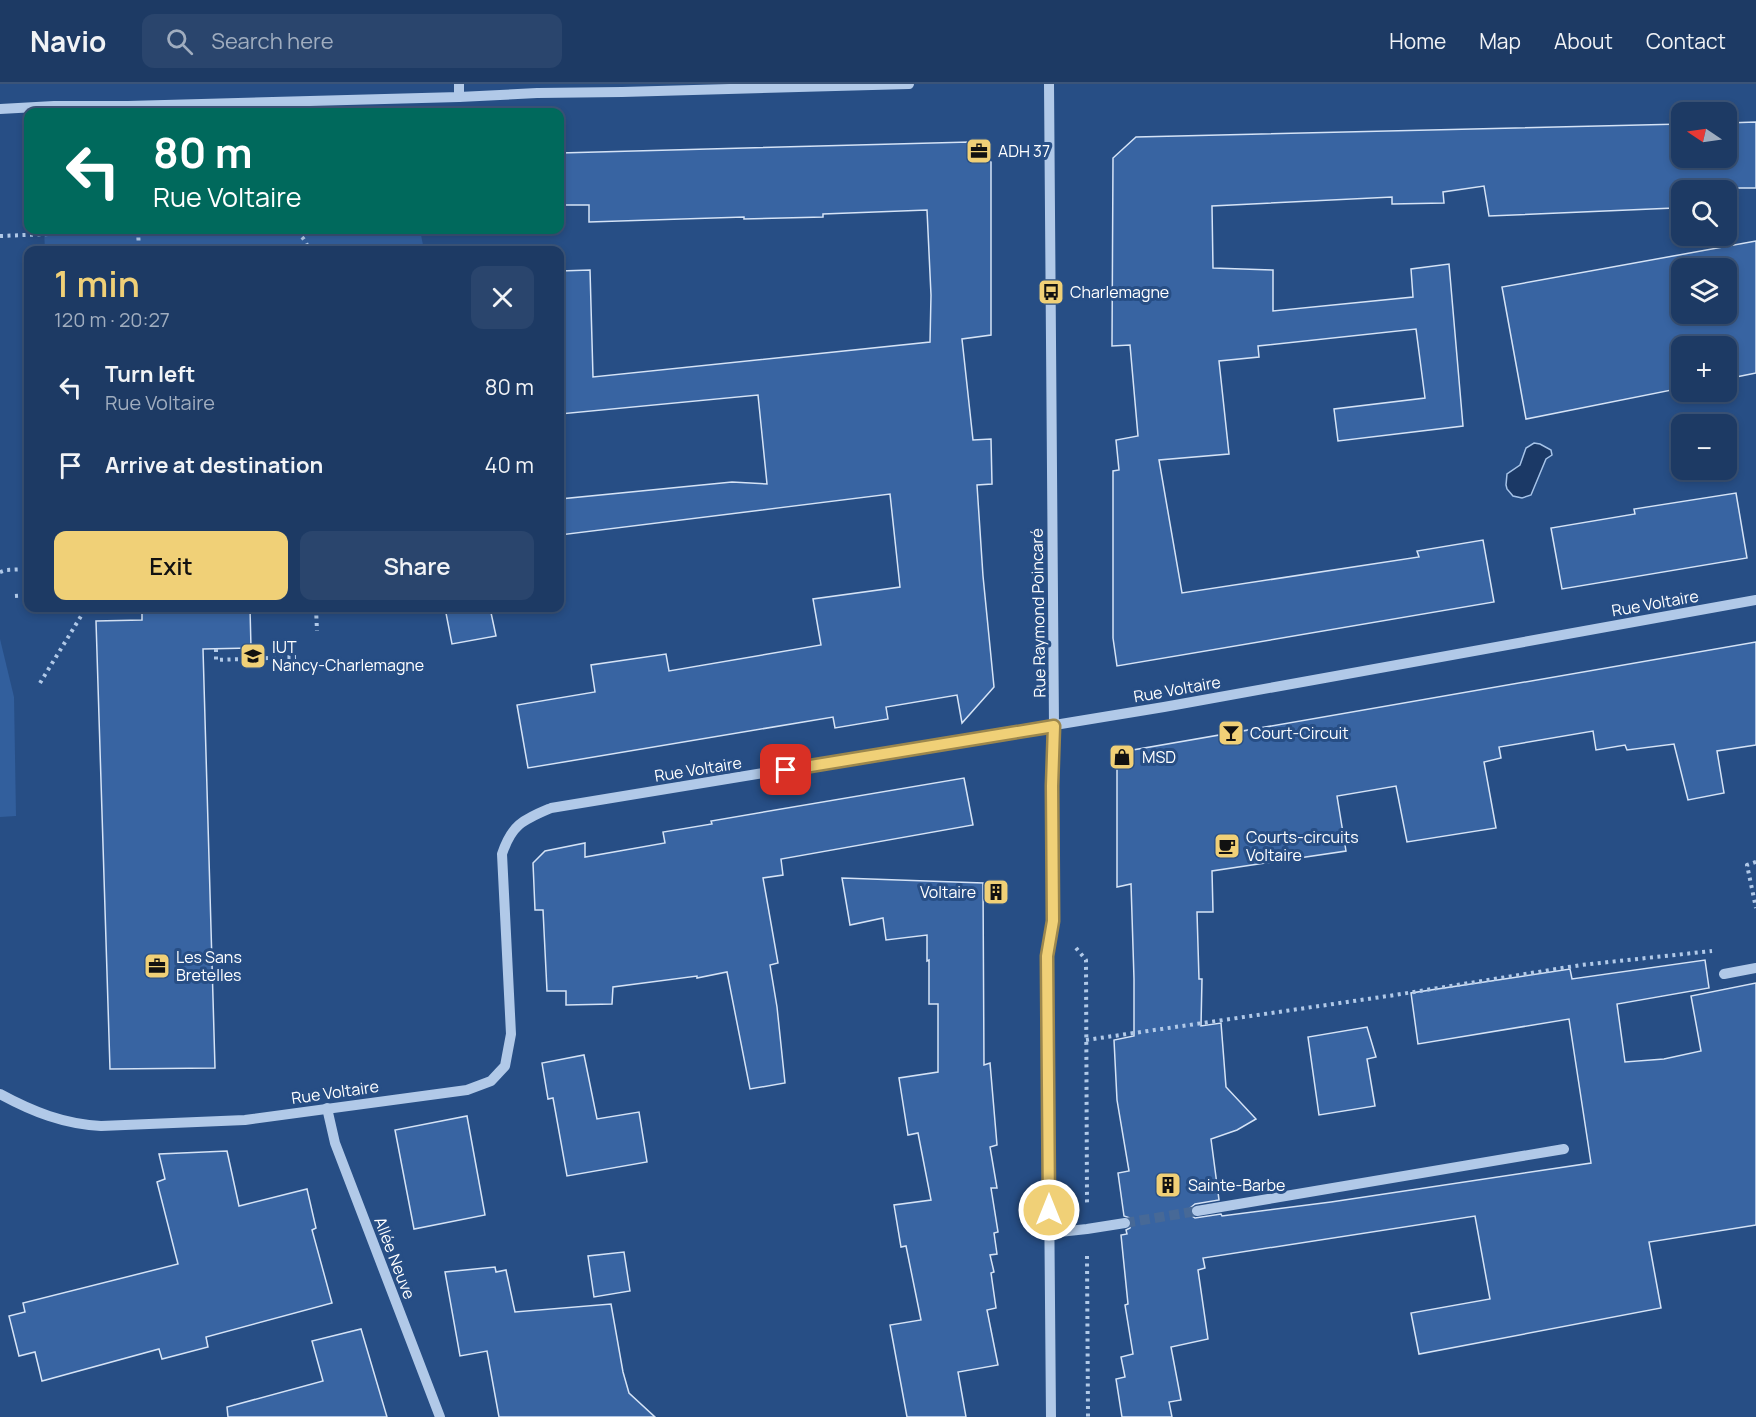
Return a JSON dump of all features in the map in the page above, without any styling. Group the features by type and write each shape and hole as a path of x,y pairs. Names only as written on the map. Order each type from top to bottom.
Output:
{"street":[{"path":"459,84 459,98"},
{"path":"0,109 909,84"},
{"name":"Rue Raymond Poincaré","path":"1049,84 1054,726 1053,921 1047,956 1051,1417"},
{"name":"Rue Voltaire","path":"0,1094 25,1108 52,1118 83,1125 101,1126 245,1120 467,1090 491,1081 505,1066 511,1034 502,854 508,837 524,819 551,808 1054,726 1756,600"},
{"path":"1724,974 1756,968"},
{"name":"Allée Neuve","path":"327,1108 335,1143 440,1417"},
{"path":"1197,1211 1564,1149"},
{"path":"1050,1233 1125,1223"}],"path":[{"path":"0,236 46,234"},
{"path":"297,234 307,246"},
{"path":"0,572 24,569"},
{"path":"15,596 24,595"},
{"path":"40,683 84,612"},
{"path":"316,612 317,631"},
{"path":"216,649 216,660 297,657"},
{"path":"1756,862 1747,865 1756,908"},
{"path":"1086,1040 1581,965 1721,950"},
{"path":"1086,960 1088,1417"}],"shaded area":[{"path":"44,234 421,234 423,246 45,246"},
{"path":"1534,443 1551,450 1552,455 1546,459 1531,495 1522,498 1513,496 1507,489 1507,474 1520,465 1526,448"},
{"path":"0,639 14,697 16,816 0,817"}],"building":[{"path":"1756,122 1756,188 1737,188 1737,180 1671,180 1671,208 1489,216 1484,186 1443,192 1444,203 1392,204 1392,197 1212,206 1213,268 1273,270 1273,311 1413,297 1411,269 1449,264 1463,426 1338,441 1334,409 1425,398 1416,329 1258,346 1259,357 1219,361 1229,454 1159,460 1182,593 1419,557 1417,551 1483,540 1494,602 1117,666 1113,638 1113,471 1119,470 1116,440 1138,436 1130,345 1112,346 1113,158 1136,137 1671,124 1671,168 1737,168 1737,123"},
{"path":"970,142 991,162 991,335 962,339 973,440 991,439 992,484 977,485 994,687 962,723 957,695 886,707 888,719 835,728 833,717 528,768 517,705 595,692 591,665 666,654 669,671 821,645 813,599 900,587 890,494 564,535 564,499 732,482 767,484 758,395 564,414 564,271 590,270 593,377 930,342 931,295 927,210 823,214 823,217 589,222 589,205 564,205 564,153"},
{"path":"1756,241 1756,373 1737,377 1737,336 1671,336 1671,390 1526,419 1502,287"},
{"path":"1736,493 1747,558 1562,589 1551,528 1635,514 1634,509"},
{"path":"142,612 250,612 251,648 203,649 215,1068 110,1069 96,621 142,620"},
{"path":"446,612 491,612 496,636 452,644"},
{"path":"1756,642 1756,745 1717,751 1724,793 1688,800 1674,744 1627,750 1625,745 1596,750 1593,731 1499,747 1501,758 1484,762 1496,828 1407,842 1396,786 1337,796 1346,851 1212,871 1213,912 1197,912 1199,979 1202,979 1201,1026 1221,1023 1226,1087 1256,1119 1237,1130 1211,1139 1219,1200 1195,1204 1190,1208 1190,1212 1195,1218 1221,1214 1222,1216 1591,1163 1569,1019 1418,1044 1411,993 1570,969 1572,979 1705,960 1709,988 1617,1004 1625,1062 1664,1059 1701,1051 1691,996 1756,983 1756,1225 1649,1242 1661,1308 1419,1354 1411,1313 1490,1299 1475,1216 1203,1258 1205,1268 1198,1270 1208,1339 1171,1347 1181,1400 1169,1402 1172,1417 1122,1417 1116,1379 1125,1377 1121,1357 1133,1354 1125,1305 1128,1304 1121,1235 1127,1234 1126,1230 1130,1228 1132,1222 1130,1218 1124,1216 1118,1173 1129,1171 1117,1100 1114,1040 1134,1036 1134,979 1131,884 1117,887 1117,763 1127,751"},
{"path":"964,778 973,825 781,859 783,875 763,878 778,963 770,965 785,1083 750,1089 727,972 697,978 697,976 613,987 612,1004 566,1005 566,991 547,991 543,910 535,910 533,863 545,851 585,843 585,857 665,843 663,832 712,824 711,821"},
{"path":"842,878 983,883 984,1065 990,1063 997,1145 990,1147 997,1188 991,1188 998,1232 994,1233 997,1254 990,1255 994,1272 991,1273 996,1308 987,1310 998,1365 958,1372 966,1417 907,1417 890,1325 921,1320 906,1246 901,1247 894,1205 931,1200 918,1133 908,1135 899,1078 938,1072 938,1004 929,1004 927,935 886,940 883,918 850,925"},
{"path":"1367,1027 1376,1057 1367,1059 1375,1106 1319,1115 1308,1037"},
{"path":"584,1055 597,1119 639,1112 647,1162 567,1176 553,1098 548,1099 542,1063"},
{"path":"467,1116 485,1215 414,1229 395,1130"},
{"path":"227,1151 239,1206 307,1189 316,1228 312,1230 332,1303 206,1337 208,1347 162,1359 159,1349 42,1381 35,1352 19,1356 9,1316 25,1312 23,1303 178,1264 157,1182 165,1179 159,1154"},
{"path":"624,1252 630,1291 594,1297 588,1256"},
{"path":"495,1267 496,1272 506,1270 515,1312 611,1304 629,1393 655,1417 499,1417 487,1351 460,1356 445,1272"},
{"path":"361,1329 387,1417 228,1417 227,1407 323,1381 312,1341"}],"tunnel":[{"path":"1125,1223 1197,1211"}],"place":[{"name":"ADH 37","path":"979,151"},
{"name":"Charlemagne","path":"1051,292"},
{"name":"IUT Nancy-Charlemagne","path":"253,656"},
{"name":"Court-Circuit","path":"1231,733"},
{"name":"MSD","path":"1122,757"},
{"name":"Courts-circuits Voltaire","path":"1227,846"},
{"name":"Voltaire","path":"996,892"},
{"name":"Les Sans Bretelles","path":"157,966"},
{"name":"Sainte-Barbe","path":"1168,1185"}],"route":[{"path":"786,770 1054,726 1053,921 1047,956 1049,1210"}]}
